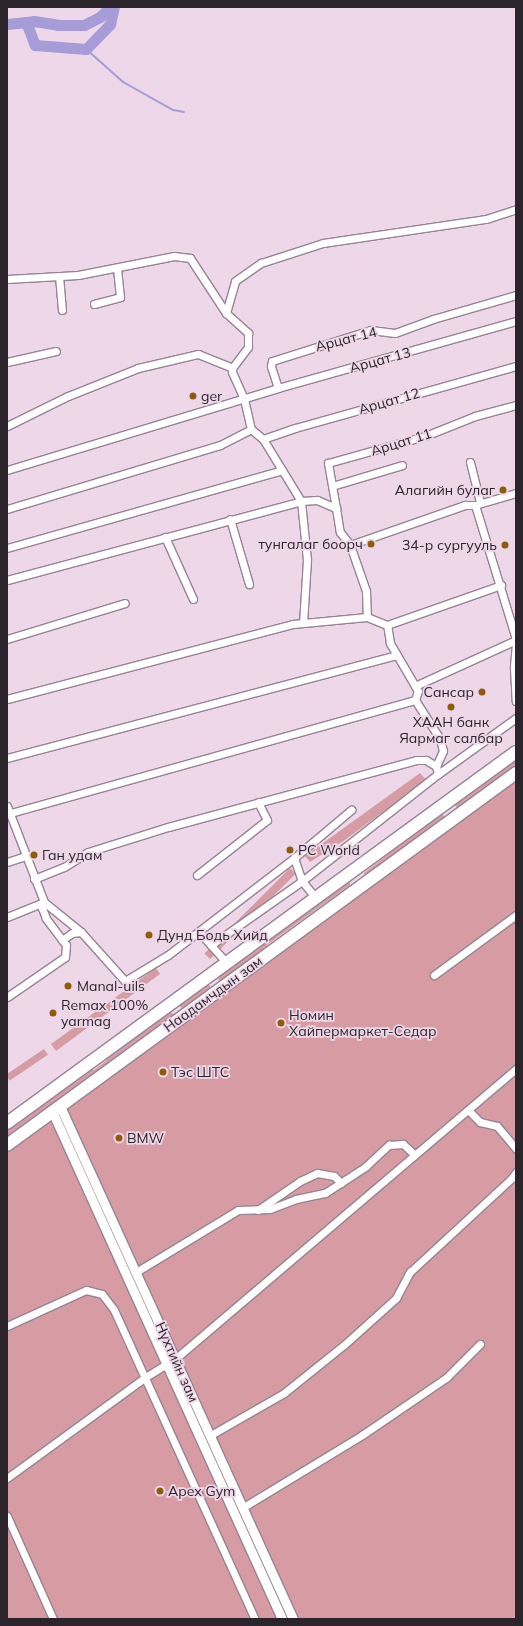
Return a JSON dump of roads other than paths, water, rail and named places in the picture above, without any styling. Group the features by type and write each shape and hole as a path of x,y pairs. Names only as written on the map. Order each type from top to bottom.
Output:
{"highway":[{"name":"Наадамчдын зам","path":"7,1123 516,752"},
{"name":"Наадамчдын зам","path":"7,1145 516,773"},
{"path":"354,871 363,884"},
{"path":"212,973 213,982 222,988"},
{"path":"168,1005 177,1009 180,1019"},
{"path":"95,1059 106,1072"}],"main road":[{"name":"Нүхтийн зам","path":"56,1108 136,1272 171,1361 209,1436 292,1619"},
{"name":"Нүхтийн зам","path":"56,1108 171,1361 282,1619"}],"street":[{"path":"226,313 235,282 261,263 323,243 486,219 516,209"},
{"path":"7,279 59,276 117,268 174,256 190,258 226,313 248,333 250,340 248,347 232,368"},
{"path":"94,304 120,297 117,268"},
{"path":"59,276 62,310"},
{"name":"Арцат 14","path":"278,388 271,366 272,361 371,330 395,333 433,319 516,295"},
{"name":"Арцат 13","path":"7,470 278,388 516,321"},
{"path":"7,362 56,351"},
{"path":"7,426 68,396 138,368 198,354 232,368 244,399 251,429 263,439 301,501 307,560 303,623"},
{"name":"Арцат 12","path":"263,439 295,428 516,366"},
{"name":"Арцат 11","path":"368,617 366,591 350,545 340,532 328,463 425,436 475,416 516,405"},
{"path":"7,509 220,445 251,429"},
{"path":"470,462 478,504 516,641 514,668 516,701"},
{"path":"332,486 402,465"},
{"path":"7,548 282,470"},
{"path":"350,545 465,505 478,504 516,493"},
{"path":"7,580 301,501 317,500 336,508"},
{"path":"230,519 249,584"},
{"path":"165,537 193,599"},
{"path":"7,699 303,623 368,617 387,625 501,585"},
{"path":"7,638 125,603"},
{"path":"387,625 388,636 418,691 415,700"},
{"path":"415,686 516,641"},
{"path":"7,758 397,655"},
{"path":"415,700 440,739 443,751 436,766 438,774"},
{"path":"352,810 294,858 199,932 152,966 125,981 81,932 44,902 8,811 415,700"},
{"path":"211,945 302,881 438,774 516,718"},
{"path":"34,879 64,867 88,852 258,802 416,760 426,760 436,766"},
{"path":"197,875 267,820 258,802"},
{"path":"7,862 26,856"},
{"path":"294,858 302,881 316,898"},
{"path":"7,917 44,902"},
{"path":"7,997 60,963 67,952 62,940 46,918 42,908 44,902"},
{"path":"434,975 516,915"},
{"path":"62,940 72,933 81,932"},
{"path":"199,932 226,962"},
{"path":"7,1478 144,1378 171,1361 516,1069"},
{"path":"468,1110 480,1122 497,1126 516,1149"},
{"path":"136,1272 233,1213 246,1209 270,1209 296,1199 325,1193 341,1183 390,1146 403,1144 415,1155"},
{"path":"209,1436 284,1393 345,1344 396,1298 410,1272 512,1178 516,1172"},
{"path":"258,1210 300,1181 317,1173 334,1176 341,1183"},
{"path":"7,1326 86,1290 98,1292 114,1310 255,1619"},
{"path":"242,1508 362,1435 446,1378 480,1344"},
{"path":"7,1516 53,1619"}],"waterway":[{"path":"7,24 34,21 58,25 84,25 100,17 110,7"},
{"path":"26,22 35,45 86,49 110,24 114,7"},
{"path":"86,49 123,82 173,110 184,112"}],"place":[{"name":"ger","path":"193,396"},
{"name":"Алагийн булаг","path":"503,490"},
{"name":"тунгалаг боорч","path":"371,544"},
{"name":"34-р сургууль","path":"505,545"},
{"name":"Сансар","path":"482,692"},
{"name":"ХААН банк Яармаг салбар","path":"451,707"},
{"name":"PC World","path":"290,850"},
{"name":"Ган удам","path":"34,855"},
{"name":"Дунд Бодь Хийд","path":"149,935"},
{"name":"Manal-uils","path":"68,986"},
{"name":"Remax 100% yarmag","path":"53,1013"},
{"name":"Номин Хайпермаркет-Седар","path":"281,1023"},
{"name":"Тэс ШТС","path":"163,1072"},
{"name":"BMW","path":"119,1138"},
{"name":"Apex Gym","path":"160,1491"}]}
